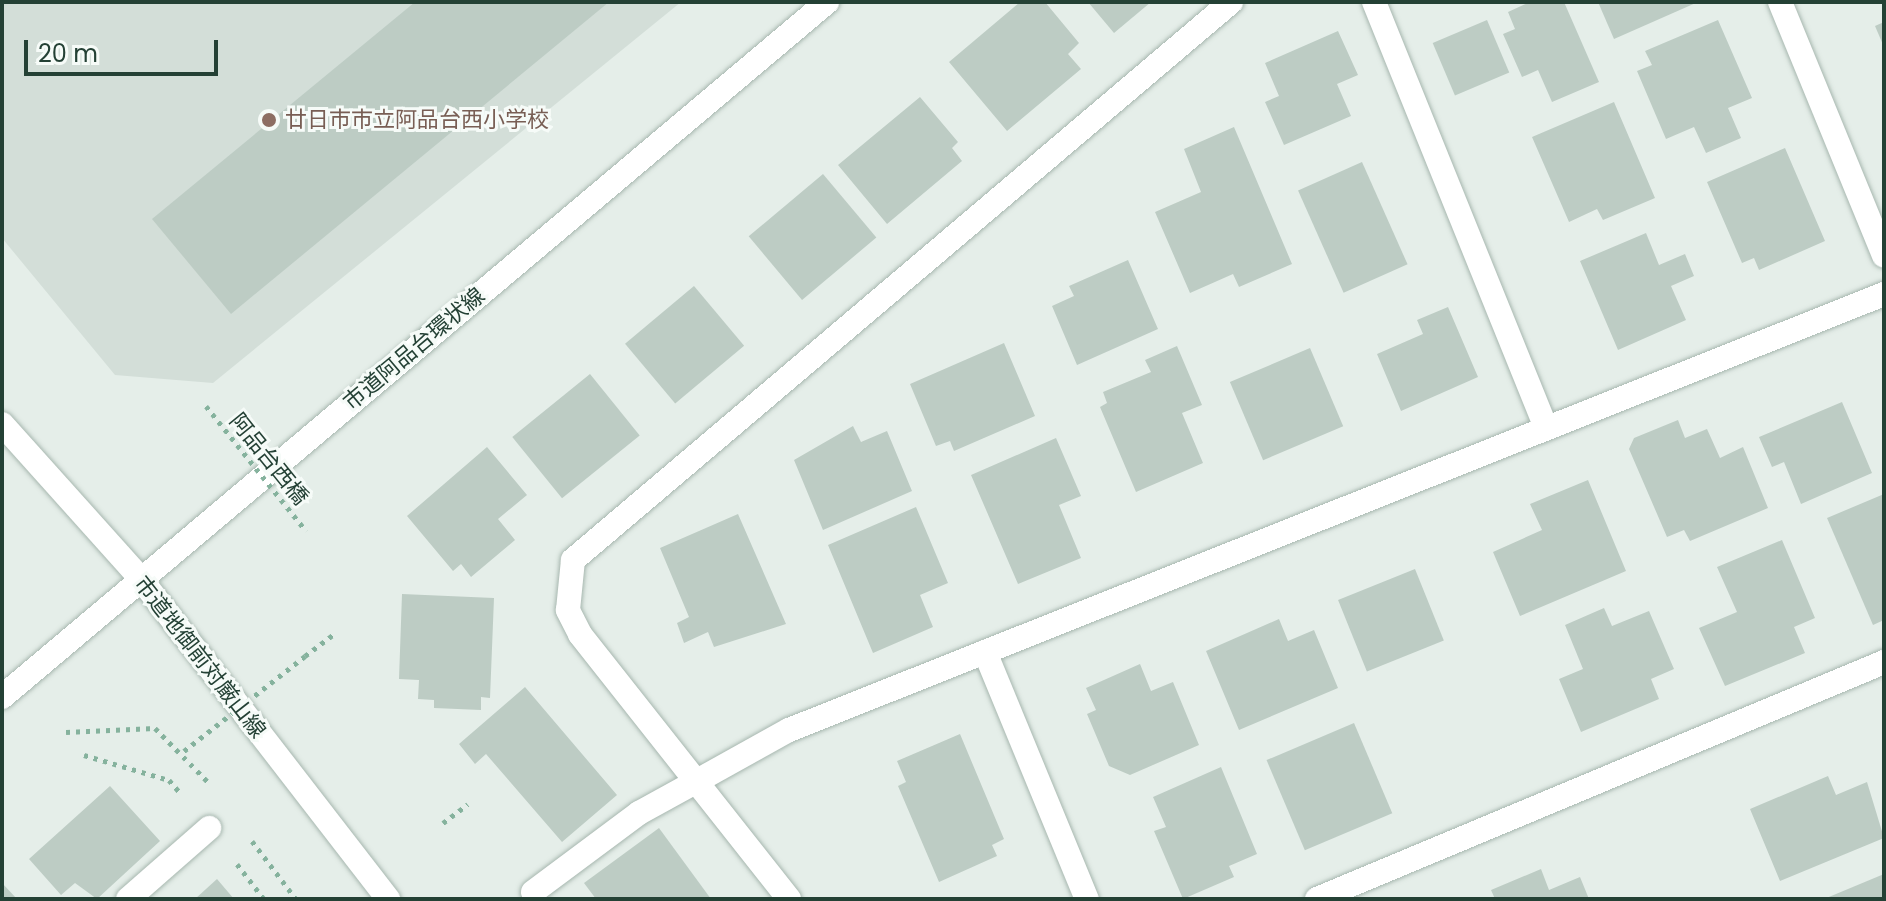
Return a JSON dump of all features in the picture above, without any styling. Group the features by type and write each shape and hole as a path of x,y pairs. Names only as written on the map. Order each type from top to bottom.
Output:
{"street":[{"name":"市道阿品台環状線","path":"2,697 827,2"},
{"path":"789,899 699,780 580,634 568,610 573,560 1231,2"},
{"path":"1374,2 1546,428"},
{"path":"1780,2 1884,255"},
{"path":"533,892 639,813 765,740 1884,294"},
{"name":"市道地御前対厳山線","path":"2,424 140,578 388,899"},
{"path":"985,652 1087,899"},
{"path":"1317,899 1884,662"},
{"path":"128,899 209,828"}],"path":[{"name":"阿品台西橋","path":"206,406 306,531"},
{"path":"66,732 138,724 184,751 334,634"},
{"path":"443,823 468,804"}],"shaded area":[{"name":"廿日市市立阿品台西小学校","path":"2,2 681,2 213,383 115,375 2,238"}],"building":[{"path":"415,2 609,2 231,314 152,219"},
{"path":"1020,2 1045,2 1079,43 1068,54 1081,69 1007,131 949,62"},
{"path":"1088,2 1151,2 1114,33"},
{"path":"1530,2 1564,2 1599,82 1552,102 1538,70 1522,77 1503,34 1515,29 1508,12"},
{"path":"1598,2 1698,2 1614,39"},
{"path":"1487,20 1509,72 1455,96 1433,43"},
{"path":"1718,20 1752,98 1728,108 1741,138 1706,153 1694,127 1666,139 1637,71 1652,65 1645,51"},
{"path":"1884,22 1884,47 1875,26"},
{"path":"1338,31 1358,75 1337,84 1351,116 1284,145 1265,102 1279,96 1265,63"},
{"path":"920,97 958,142 952,148 962,161 887,224 838,165"},
{"path":"1614,102 1655,198 1603,220 1597,209 1569,222 1532,137"},
{"path":"1234,127 1292,264 1239,287 1233,274 1190,293 1155,212 1201,192 1184,149"},
{"path":"1785,148 1825,241 1759,270 1754,258 1742,263 1707,182"},
{"path":"1362,162 1408,264 1344,293 1298,190"},
{"path":"823,174 876,238 802,300 749,236"},
{"path":"1646,233 1659,265 1685,254 1694,276 1671,286 1686,320 1618,350 1580,261"},
{"path":"1128,260 1158,329 1077,365 1052,306 1074,296 1069,286"},
{"path":"694,286 744,346 675,404 625,344"},
{"path":"1448,307 1478,377 1401,411 1377,354 1423,334 1417,320"},
{"path":"1004,343 1035,416 954,451 950,441 936,446 910,384"},
{"path":"1177,346 1202,405 1182,413 1203,463 1136,492 1100,407 1107,403 1103,392 1151,372 1145,360"},
{"path":"1310,348 1343,426 1263,460 1230,382"},
{"path":"590,374 640,435 562,498 512,437"},
{"path":"1842,402 1872,473 1801,504 1784,462 1772,467 1759,437"},
{"path":"1678,420 1685,438 1707,429 1720,458 1743,447 1768,508 1690,541 1684,530 1667,537 1629,449 1634,438"},
{"path":"853,426 861,442 887,431 912,491 823,530 794,460"},
{"path":"1056,438 1081,496 1059,505 1081,558 1018,584 971,475"},
{"path":"487,447 527,495 498,519 515,540 471,577 461,564 453,571 407,516"},
{"path":"1588,480 1626,571 1520,616 1493,552 1542,530 1530,504"},
{"path":"1884,494 1884,620 1873,625 1827,518"},
{"path":"916,507 948,583 920,595 933,627 873,653 828,545"},
{"path":"738,514 786,624 714,647 708,632 684,643 677,623 689,617 660,548"},
{"path":"1782,540 1815,618 1794,627 1805,653 1725,686 1699,628 1737,612 1717,567"},
{"path":"1415,569 1444,640 1367,671 1338,600"},
{"path":"402,594 494,598 490,698 481,697 481,710 434,708 434,700 418,699 419,680 399,679"},
{"path":"1604,608 1612,626 1649,611 1674,669 1651,679 1659,699 1581,732 1559,679 1583,669 1565,625"},
{"path":"1279,619 1288,641 1314,630 1338,688 1239,730 1206,651"},
{"path":"1140,664 1151,691 1173,682 1199,745 1130,775 1109,766 1087,714 1096,710 1086,688"},
{"path":"525,687 617,795 562,842 486,754 475,764 459,744"},
{"path":"1354,723 1392,813 1305,850 1267,760"},
{"path":"960,734 1004,839 992,845 997,856 939,882 898,786 906,782 897,761"},
{"path":"1221,767 1257,854 1229,866 1234,877 1183,899 1154,831 1166,827 1153,797"},
{"path":"1828,776 1836,795 1867,782 1884,838 1780,881 1750,809"},
{"path":"110,786 160,841 97,899 75,883 61,895 29,859"},
{"path":"659,828 711,899 596,899 584,883"},
{"path":"1541,869 1549,890 1580,877 1589,899 1495,899 1491,890"},
{"path":"1884,874 1884,899 1824,899"},
{"path":"217,879 234,899 195,899"},
{"path":"2,883 17,899 2,899"}],"place":[{"name":"廿日市市立阿品台西小学校","path":"269,120"}]}
